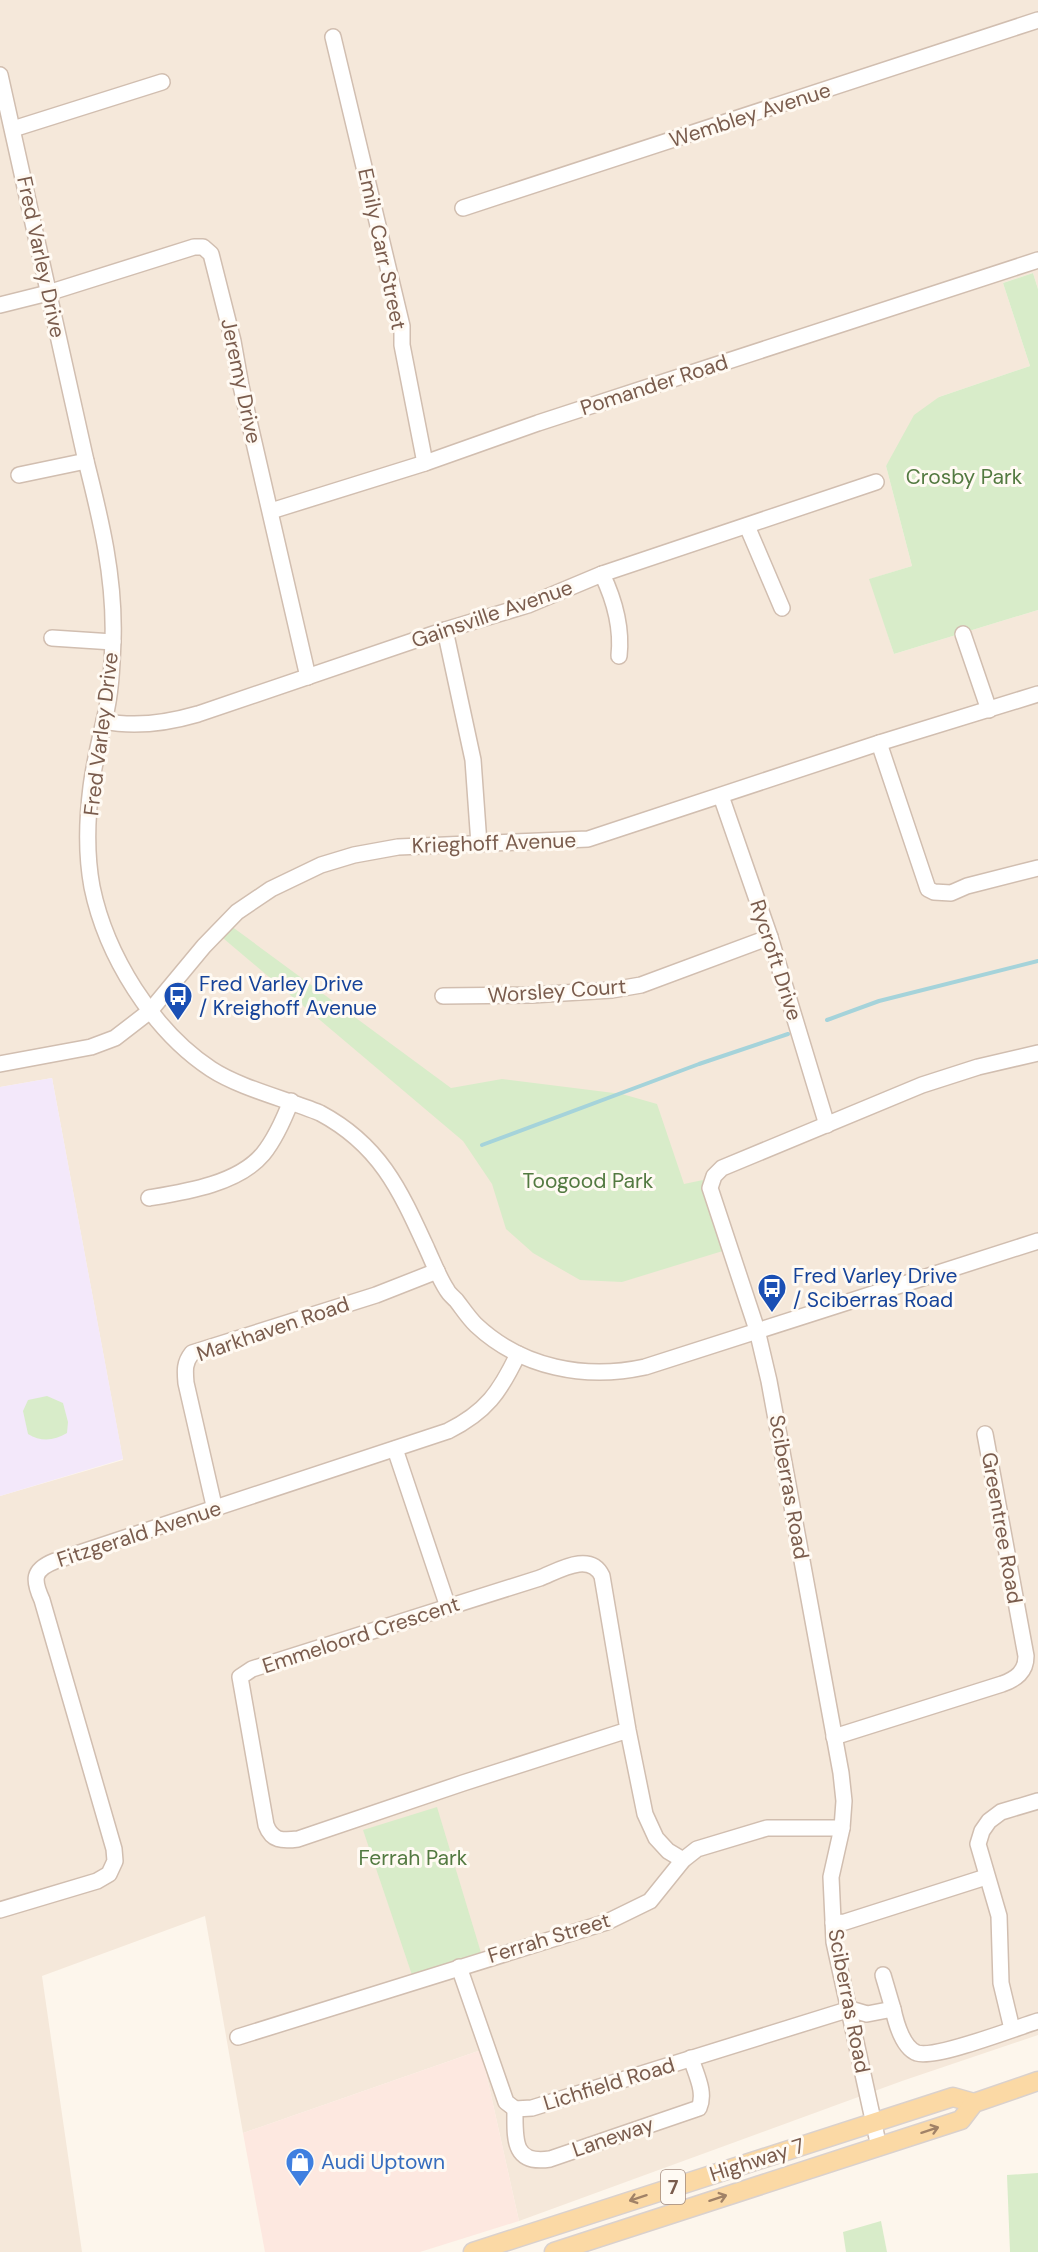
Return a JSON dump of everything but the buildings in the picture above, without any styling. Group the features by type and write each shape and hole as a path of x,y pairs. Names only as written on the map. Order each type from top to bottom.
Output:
{"main road":[{"name":"Highway 7","path":"554,2252 961,2120 974,2103 1038,2081"},
{"name":"Highway 7","path":"473,2252 953,2097 974,2103"}],"street":[{"name":"Wembley Avenue","path":"462,208 1038,20"},
{"name":"Emily Carr Street","path":"333,37 402,326 402,345 425,463"},
{"name":"Fred Varley Drive","path":"0,75 108,557 113,610 113,642 110,685 96,753 89,812 93,887 108,939 118,961 150,1011 181,1046 213,1070 291,1101 336,1122 363,1143 393,1180 447,1292 465,1314 497,1342 518,1354 533,1361 570,1371 623,1372 693,1353 757,1330 1038,1241"},
{"path":"12,129 162,82"},
{"name":"Jeremy Drive","path":"48,293 194,247 203,247 211,254 233,341 241,386 308,677"},
{"name":"Pomander Road","path":"270,511 425,463 538,423 1038,260"},
{"path":"0,305 48,293"},
{"path":"19,475 86,461"},
{"name":"Gainsville Avenue","path":"104,720 121,724 138,724 183,719 445,630 528,605 602,574 876,482"},
{"path":"747,526 782,608"},
{"path":"602,574 618,622 621,641 619,656"},
{"path":"445,630 473,760 478,844"},
{"path":"963,634 989,710"},
{"path":"52,638 113,642"},
{"name":"Krieghoff Avenue","path":"0,1064 91,1047 115,1038 150,1011 204,946 237,912 271,889 302,873 354,855 398,847 588,839 879,743 1038,694"},
{"path":"879,743 928,889 934,892 951,893 967,886 1038,868"},
{"name":"Rycroft Drive","path":"722,796 770,937 827,1125"},
{"name":"Worsley Court","path":"443,996 532,995 612,990 641,985 770,937"},
{"name":"Sciberras Road","path":"879,2147 834,1942 831,1877 842,1828 844,1800 834,1737 771,1393 757,1330 710,1188 714,1176 722,1168 922,1085 978,1067 1038,1053"},
{"path":"149,1198 202,1189 249,1166 262,1155 280,1128 291,1101"},
{"name":"Markhaven Road","path":"214,1510 186,1383 185,1368 187,1359 192,1353 376,1295 437,1271"},
{"name":"Fitzgerald Avenue","path":"0,1910 97,1881 110,1874 115,1861 104,1812 36,1586 36,1575 46,1564 427,1439 467,1421 500,1390 518,1354"},
{"name":"Greentree Road","path":"834,1737 1002,1684 1022,1673 1026,1665 984,1434"},
{"path":"395,1449 448,1607"},
{"name":"Emmeloord Crescent","path":"627,1730 452,1786 298,1839 288,1840 274,1838 266,1825 240,1677 252,1669 540,1578 573,1565 593,1565 602,1576 627,1730 645,1814 656,1838 668,1851 683,1860"},
{"path":"1012,2029 1001,1983 999,1916 978,1844 982,1831 989,1821 1001,1812 1038,1801"},
{"name":"Ferrah Street","path":"238,2037 459,1966 607,1922 650,1901 683,1860 697,1849 767,1828 842,1828"},
{"path":"833,1923 845,1922 986,1877"},
{"name":"Lichfield Road","path":"459,1966 506,2102 515,2109 532,2108 850,2008"},
{"path":"883,1975 907,2046 917,2053 941,2051 1038,2021"},
{"path":"850,2008 867,2014 893,2009"},
{"name":"Laneway","path":"515,2109 516,2138 520,2151 526,2158 536,2161 550,2159 699,2108 702,2091 691,2058"}],"shaded area":[{"path":"0,0 1038,0 1038,289 1033,273 1003,283 1030,366 939,397 886,466 912,566 870,579 894,654 1038,610 1038,2035 902,2081 519,2221 481,2050 243,2133 205,1916 42,1976 82,2252 0,2252 0,1496 123,1460 52,1078 0,1087"},
{"path":"52,1078 123,1459 0,1496 0,1087"},
{"path":"481,2050 519,2221 420,2252 265,2252 243,2133"}],"green space":[{"name":"Crosby Park","path":"1033,273 1038,289 1038,610 894,654 869,579 912,566 886,466 914,415 939,397 1030,366 1003,283"},
{"name":"Toogood Park","path":"227,923 451,1088 502,1079 622,1094 657,1104 684,1184 703,1180 726,1250 622,1282 580,1280 533,1253 506,1229 492,1184 463,1141 217,933"},
{"path":"47,1396 63,1403 68,1422 67,1433 52,1439 33,1437 28,1434 23,1411 28,1400"},
{"name":"Ferrah Park","path":"437,1807 482,1956 413,1978 363,1830"},
{"path":"1038,2173 1038,2252 1010,2252 1007,2175"},
{"path":"881,2221 887,2252 846,2252 843,2232"}],"waterway":[{"path":"827,1020 879,1001 1038,961"},
{"path":"482,1145 699,1064 788,1034"}],"place":[{"name":"Fred Varley Drive / Kreighoff Avenue","path":"178,1022"},
{"name":"Fred Varley Drive / Sciberras Road","path":"772,1314"},
{"name":"Audi Uptown","path":"300,2188"}]}
